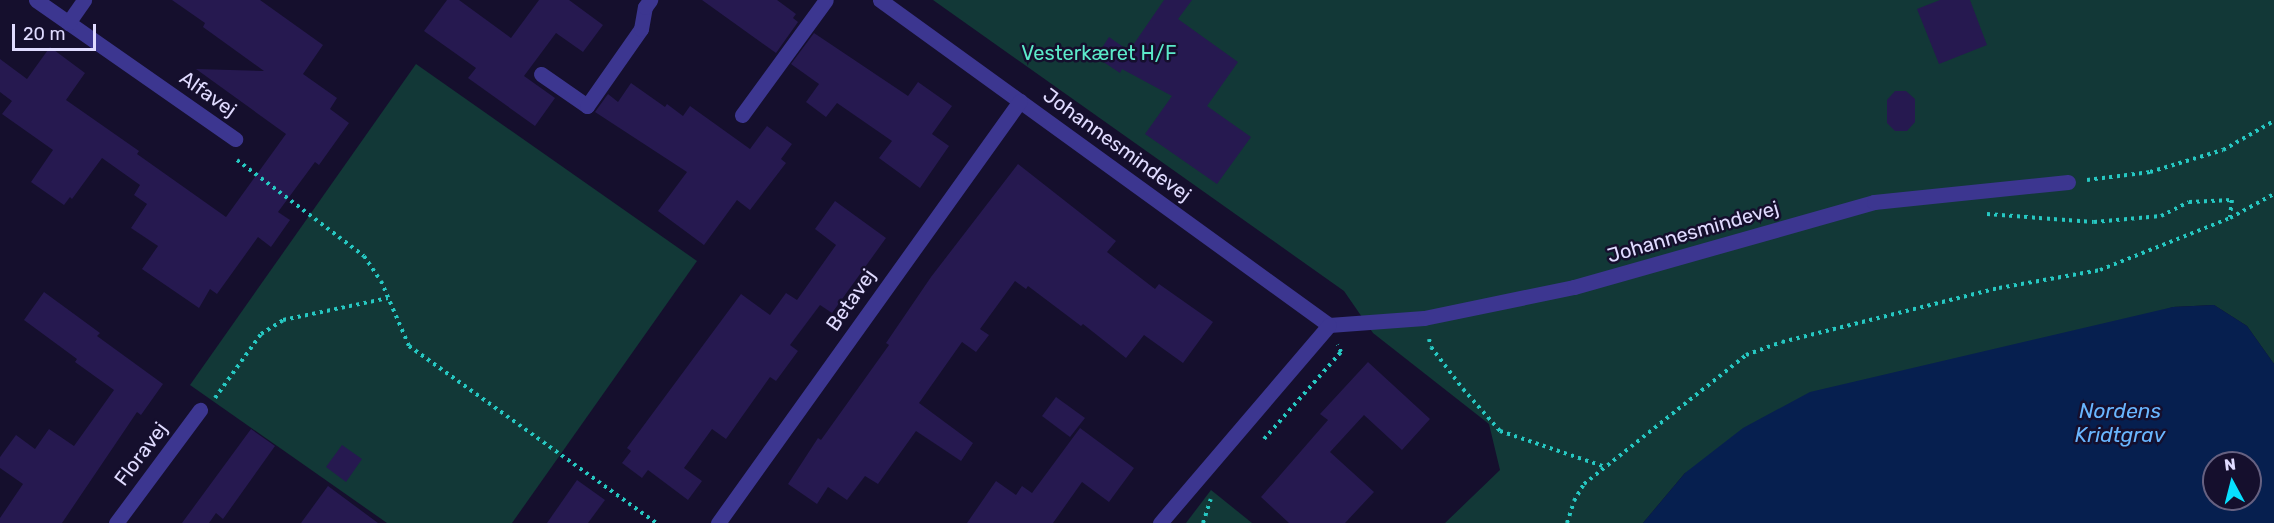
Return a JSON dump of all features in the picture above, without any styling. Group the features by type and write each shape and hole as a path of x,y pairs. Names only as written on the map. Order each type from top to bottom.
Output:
{"street":[{"name":"Alfavej","path":"36,0 235,139"},
{"path":"68,23 84,0"},
{"path":"542,74 587,106 641,29 645,7 650,0"},
{"path":"741,115 826,0"},
{"name":"Johannesmindevej","path":"880,0 1329,325 1424,318 1574,287 1874,202 2068,182"},
{"name":"Betavej","path":"718,523 1020,101"},
{"path":"1160,523 1329,325"},
{"name":"Floravej","path":"116,523 200,410"}],"path":[{"path":"2068,182 2150,172 2223,150 2274,121"},
{"path":"235,139 236,159 364,256 388,298 409,346 656,523"},
{"path":"1567,523 1574,501 1584,484 1746,355 1782,342 1999,288 2100,270 2230,218 2274,194"},
{"path":"1976,215 2094,222 2161,216 2189,202 2232,200 2230,218"},
{"path":"200,410 210,405 261,334 284,320 388,298"},
{"path":"1424,318 1431,347 1463,389 1500,431 1605,467"}],"green space":[{"name":"Vesterkæret H/F","path":"933,0 2274,0 2274,364 2247,326 2214,305 2173,307 1685,473 1643,523 1445,523 1500,470 1489,424 1373,333 1344,291"},
{"path":"416,64 697,261 512,523 387,523 190,385"},
{"path":"1211,490 1221,498 1252,523 1186,523"}],"water":[{"name":"Nordens Kridtgrav","path":"2214,305 2247,326 2274,364 2274,523 1643,523 1685,473 1743,428 1810,392 2173,307"}],"building":[{"path":"172,0 260,0 323,45 303,74 337,98 330,109 349,123 319,165 315,162 278,212 290,220 271,247 258,237 217,294 210,289 199,308 142,269 158,246 131,228 147,204 134,195 140,185 102,158 72,199 70,197 64,205 31,182 53,150 2,114 12,101 0,92 0,59 27,79 50,47 85,73 66,100 139,151 137,154 226,217 286,134 196,69 264,71 203,27 205,23"},
{"path":"447,0 459,0 511,38 539,0 569,0 603,25 583,52 556,33 524,76 555,98 535,126 468,78 476,68 424,31"},
{"path":"702,0 777,0 796,14 793,18 798,22 776,53"},
{"path":"1164,0 1192,0 1178,19 1238,62 1207,106 1251,137 1217,184 1145,134 1172,96 1122,69 1120,73 1096,57 1109,37 1129,51"},
{"path":"1940,0 1970,0 1987,45 1939,64 1917,9"},
{"path":"814,33 908,96 918,82 952,106 932,134 949,146 920,188 879,158 892,141 837,103 826,117 806,102 819,84 791,64"},
{"path":"631,83 665,107 667,104 683,116 690,106 750,149 767,126 792,144 781,159 786,163 750,210 737,200 704,245 658,211 687,172 595,112 608,94 618,102"},
{"path":"1895,91 1906,91 1915,99 1915,122 1907,131 1895,131 1887,123 1887,100"},
{"path":"1018,164 1116,241 1107,252 1155,289 1159,284 1213,322 1183,363 1144,335 1126,358 1083,324 1081,326 1028,286 1026,289 1015,281 980,329 989,335 976,352 962,342 919,403 973,443 961,461 916,431 878,484 865,476 847,500 828,487 817,504 788,484 818,438 821,440 889,345 886,343 931,277"},
{"path":"835,201 886,238 832,313 820,305 790,345 798,351 776,381 770,377 726,439 712,429 684,468 702,481 688,500 648,470 642,478 622,463 631,451 627,448 741,294 770,315 786,293 797,300 836,245 815,229"},
{"path":"44,292 100,333 97,336 163,384 141,415 137,412 62,523 0,523 0,518 23,484 0,468 0,457 16,435 35,449 49,429 74,446 114,390 75,362 77,359 24,320"},
{"path":"1368,362 1430,419 1402,450 1364,415 1330,452 1374,492 1345,523 1289,523 1261,497 1328,420 1320,414"},
{"path":"1056,397 1085,418 1070,437 1042,416"},
{"path":"1080,428 1134,468 1109,502 1082,482 1053,523 967,523 996,481 1016,495 1022,486 1032,493"},
{"path":"251,429 275,446 223,519 216,513 209,523 182,523"},
{"path":"342,445 362,459 346,482 326,467"},
{"path":"577,480 605,500 588,523 547,523"},
{"path":"328,486 378,523 301,523"}]}
